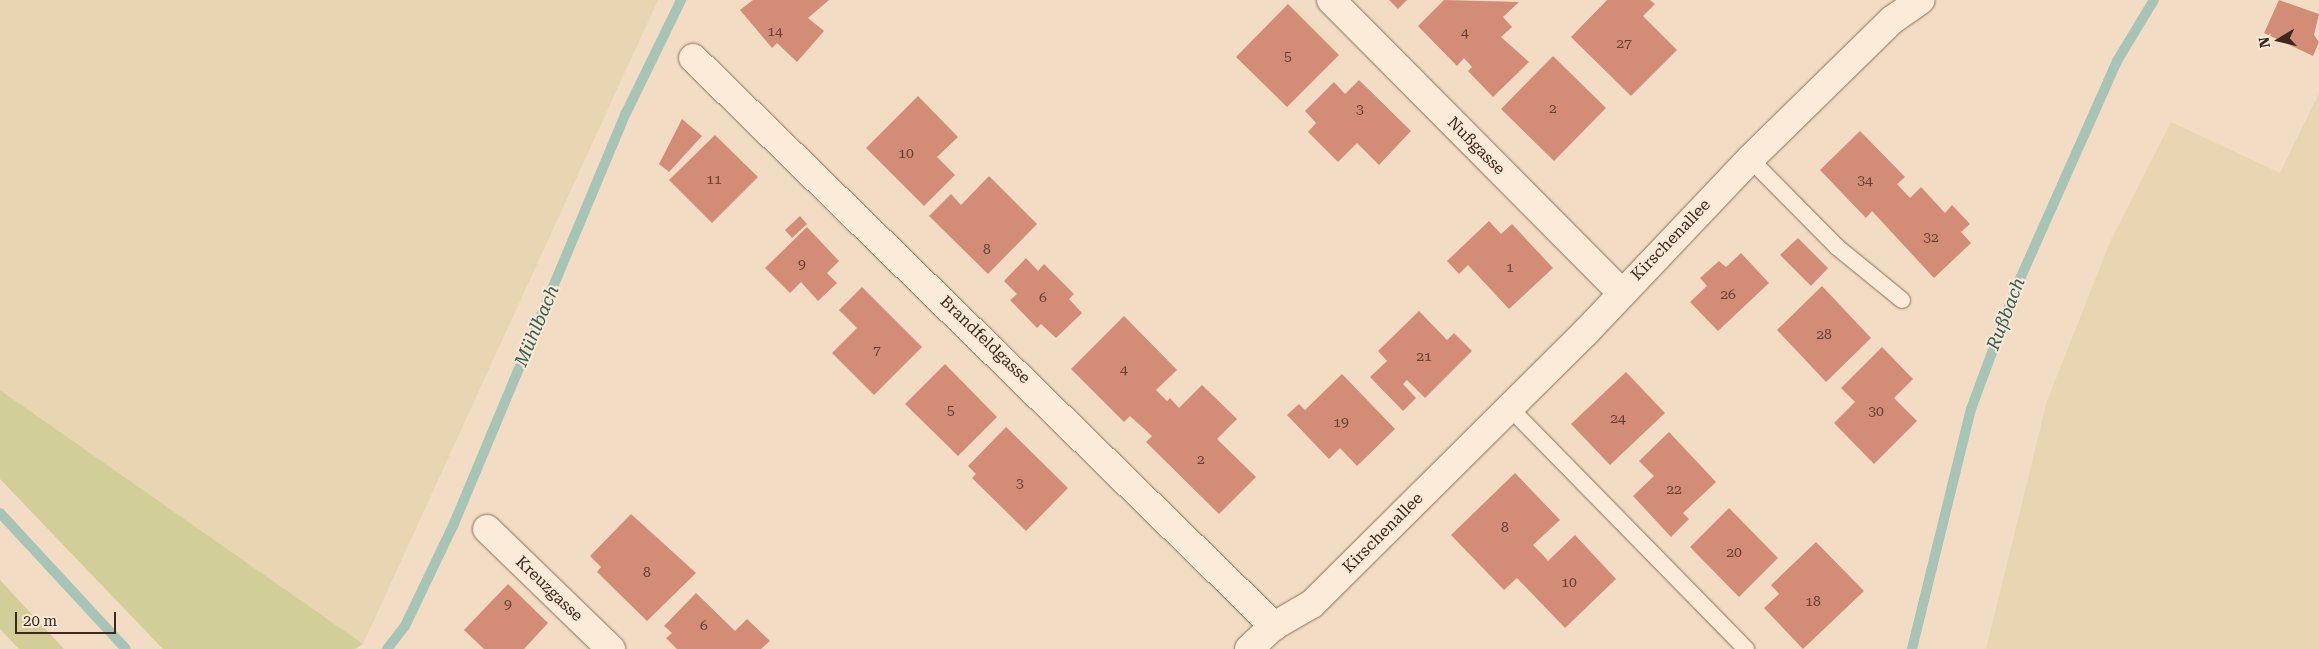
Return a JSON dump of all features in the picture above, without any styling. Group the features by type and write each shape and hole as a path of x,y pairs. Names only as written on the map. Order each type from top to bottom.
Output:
{"street":[{"name":"Nußgasse","path":"1332,0 1621,292"},
{"name":"Kirschenallee","path":"1249,649 1274,626 1312,604 1509,407 1750,159 1892,20 1917,1"},
{"name":"Brandfeldgasse","path":"693,58 1274,626"},
{"name":"Kreuzgasse","path":"487,529 611,649"}],"lane":[{"path":"1750,159 1837,247 1902,300"},
{"path":"1509,407 1746,649"}],"shaded area":[{"path":"0,0 658,0 363,644 0,390"},
{"path":"2319,93 2319,649 1986,649 2047,401 2111,240 2171,122 2280,173"},
{"path":"0,390 363,644 355,649 163,649 0,479"},
{"path":"0,580 64,649 19,649 0,629"}],"building":[{"path":"753,0 829,0 808,18 824,31 797,62 777,43 772,48 740,10"},
{"path":"1389,0 1407,0 1398,9"},
{"path":"1444,0 1519,2 1503,17 1512,27 1501,37 1529,62 1493,97 1468,71 1472,67 1464,58 1457,66 1418,26"},
{"path":"1607,0 1650,0 1655,4 1643,16 1677,50 1631,96 1571,37"},
{"path":"2279,0 2319,14 2314,35 2319,42 2313,56 2264,33"},
{"path":"1288,4 1339,55 1287,107 1236,57"},
{"path":"1553,56 1606,108 1554,161 1501,109"},
{"path":"1359,80 1411,131 1379,165 1357,143 1338,162 1308,132 1316,123 1305,111 1334,82 1345,94"},
{"path":"918,96 958,137 937,157 955,175 924,206 866,148"},
{"path":"682,119 702,136 669,172 659,164"},
{"path":"1860,131 1905,177 1897,184 1910,198 1921,187 1945,213 1952,205 1970,224 1961,232 1971,243 1934,278 1872,211 1866,218 1820,170"},
{"path":"715,135 758,177 712,223 669,180"},
{"path":"989,176 1037,224 988,274 929,216 951,194 961,205"},
{"path":"800,216 807,224 792,238 785,230"},
{"path":"1489,221 1501,234 1512,224 1553,268 1509,309 1468,265 1459,274 1447,261"},
{"path":"807,227 839,261 827,273 837,283 818,301 801,282 790,293 765,268"},
{"path":"1798,238 1828,268 1811,286 1780,255"},
{"path":"1741,253 1769,283 1718,331 1690,302 1707,286 1700,278 1719,261 1726,267"},
{"path":"1026,258 1038,271 1044,264 1074,294 1069,299 1082,313 1056,338 1041,324 1037,328 1010,300 1017,294 1004,281"},
{"path":"1822,286 1871,338 1826,382 1777,330"},
{"path":"862,287 922,347 874,395 832,353 857,328 839,310"},
{"path":"1419,311 1447,340 1454,333 1472,351 1425,398 1407,380 1403,384 1416,398 1403,411 1370,377 1387,361 1378,351"},
{"path":"1124,316 1177,370 1156,390 1167,401 1170,398 1179,408 1202,385 1237,419 1217,439 1256,477 1219,514 1146,442 1152,436 1130,416 1124,422 1071,369"},
{"path":"1882,347 1913,379 1894,398 1917,421 1874,464 1834,423 1855,402 1841,388"},
{"path":"945,364 997,417 958,456 905,404"},
{"path":"1626,372 1665,413 1610,465 1571,424"},
{"path":"1342,374 1395,429 1357,466 1340,448 1329,459 1287,415 1299,404 1305,410"},
{"path":"1006,427 1068,488 1026,531 972,478 976,474 968,466"},
{"path":"1669,432 1716,482 1683,513 1689,519 1671,537 1633,496 1654,476 1639,461"},
{"path":"1515,473 1560,520 1533,545 1548,561 1575,535 1616,579 1565,628 1517,578 1504,590 1451,535"},
{"path":"1729,508 1778,558 1739,597 1690,547"},
{"path":"631,514 696,573 647,621 597,572 601,567 590,556"},
{"path":"1816,542 1864,591 1803,649 1764,608 1779,594 1771,585"},
{"path":"508,584 548,623 524,649 484,649 464,630"},
{"path":"696,593 735,631 747,619 770,641 761,649 677,649 666,638 672,633 664,626"}],"waterway":[{"name":"Mühlbach","path":"387,649 405,626 453,526 626,113 681,0"},
{"name":"Rußbach","path":"1912,649 1971,409 2016,288 2117,61 2154,0"},
{"path":"0,513 126,649"}]}
